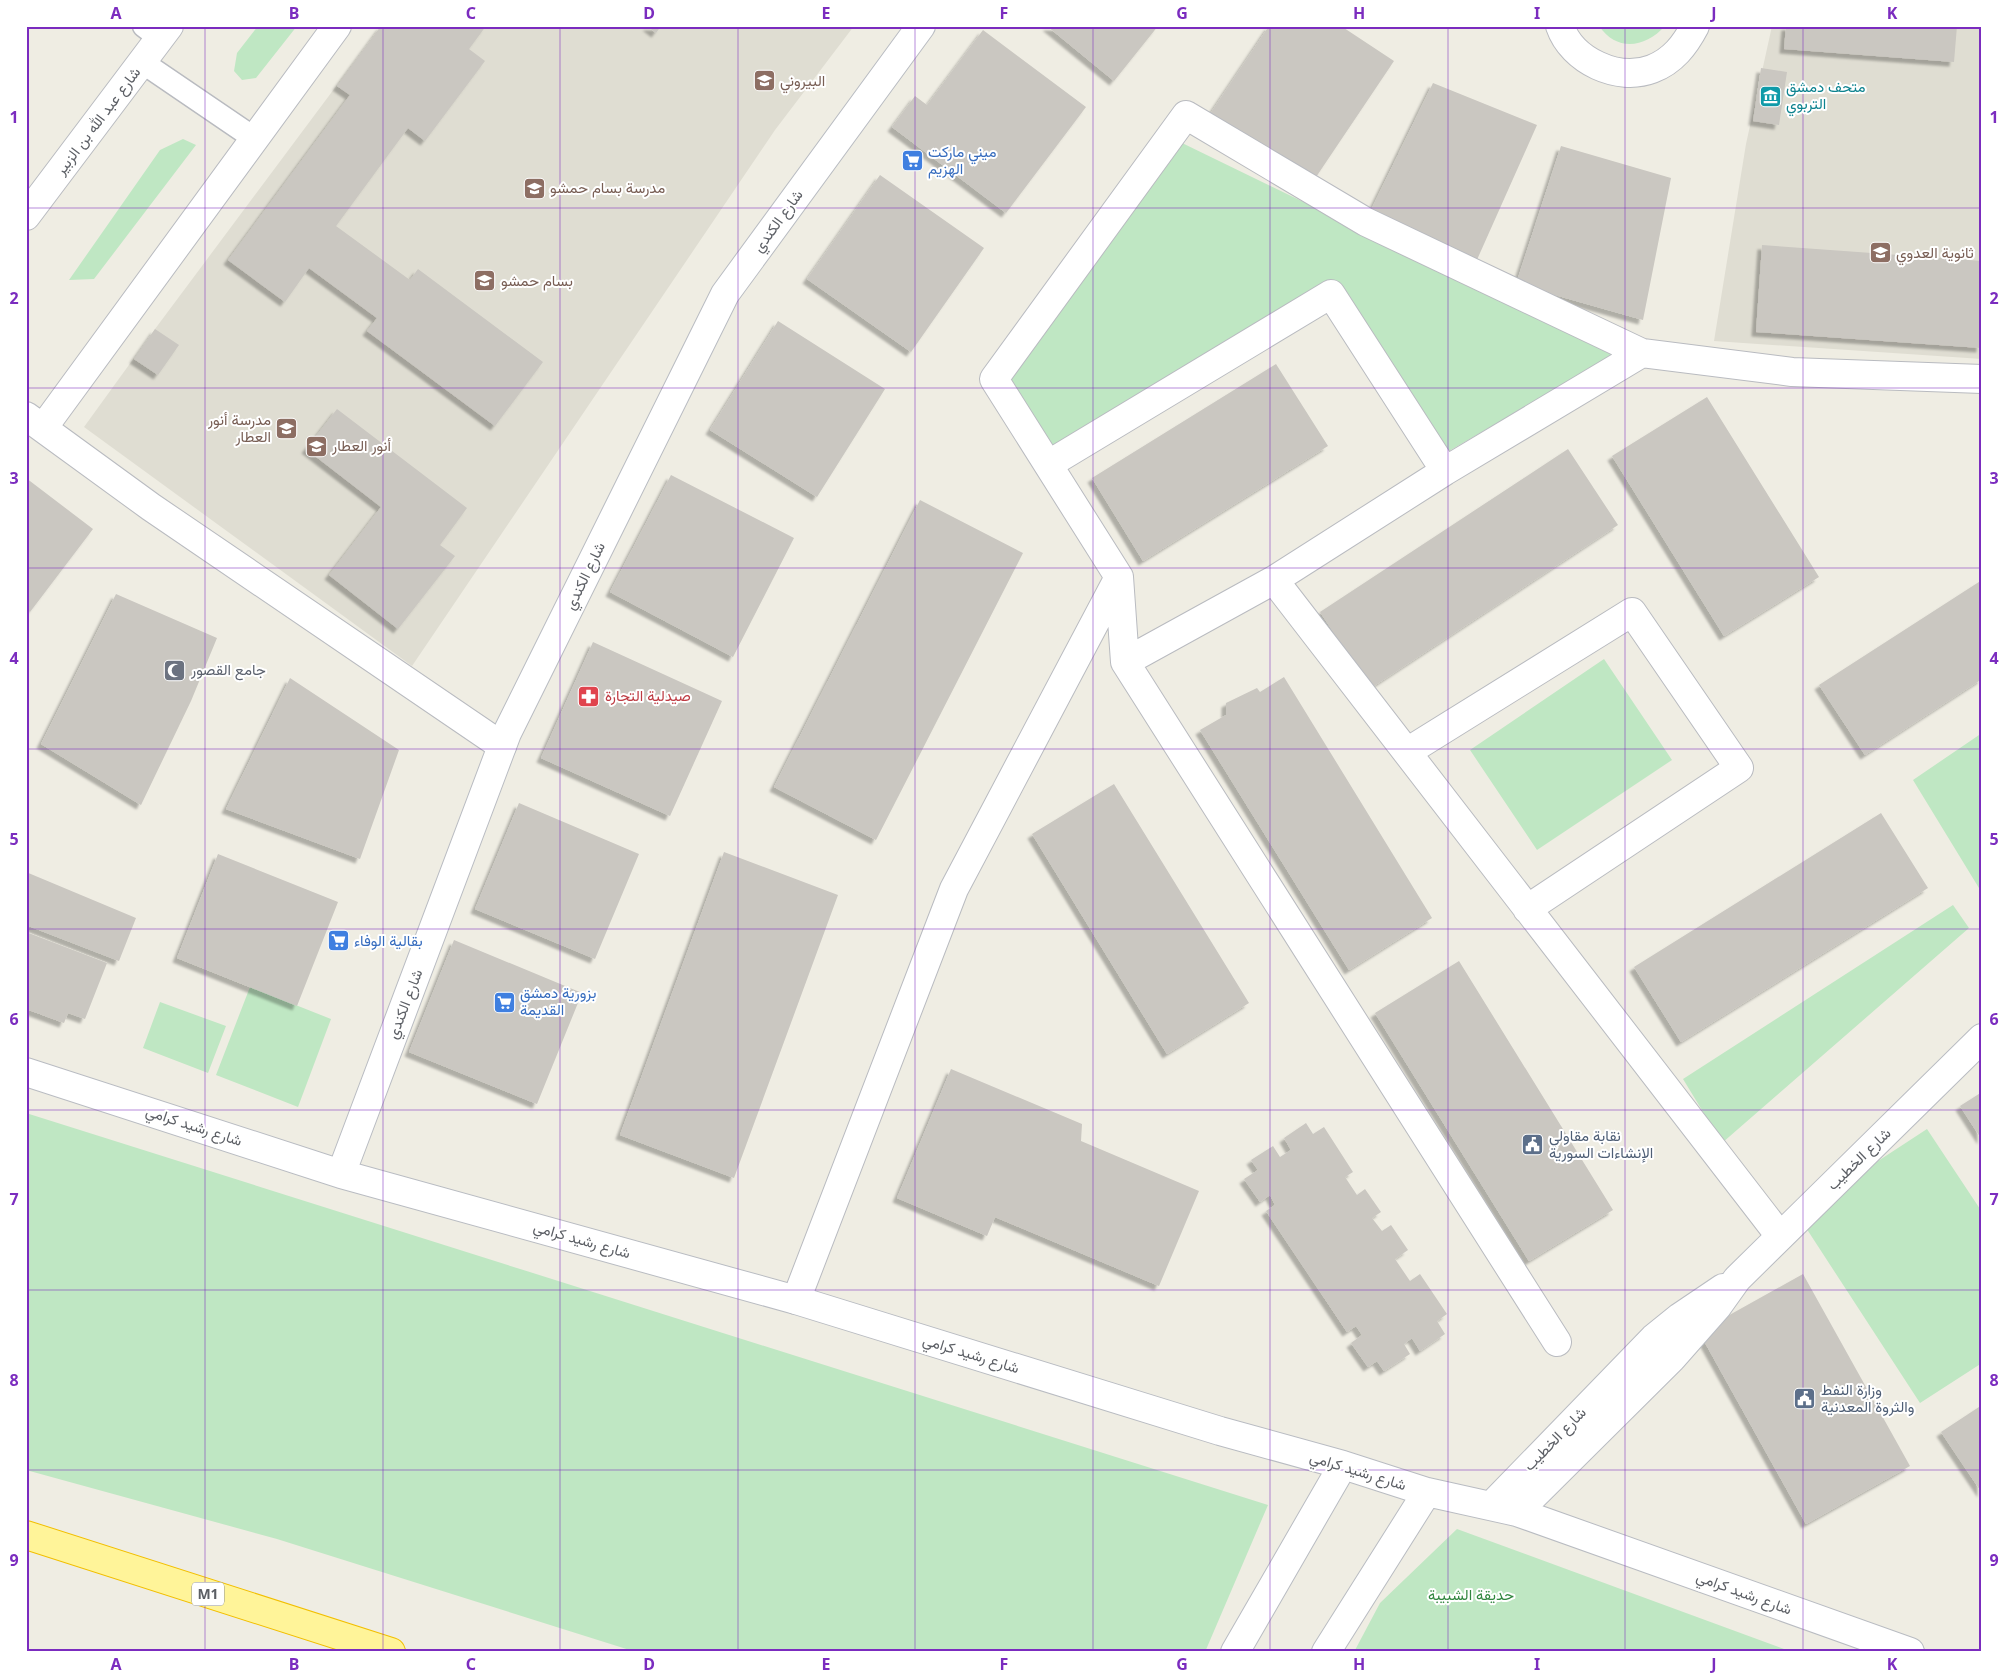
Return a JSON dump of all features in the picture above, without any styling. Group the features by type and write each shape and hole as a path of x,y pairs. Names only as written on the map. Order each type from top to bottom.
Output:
{"highway":[{"name":"M1","path":"26,1536 391,1652"}],"street":[{"path":"337,26 255,139 35,422 151,507 502,746"},
{"name":"شارع الكندي","path":"341,1174 511,724 725,294 921,26"},
{"path":"1560,26 1572,47 1589,62 1609,70 1630,73 1652,69 1671,58 1686,43 1695,26"},
{"name":"شارع عبد الله بن الزبير","path":"26,216 142,62 157,30"},
{"path":"1557,1342 1125,662 1119,577 994,379 1186,115 1366,222 1642,354 1792,372 1982,379"},
{"path":"1049,464 1331,294 1445,471"},
{"path":"1125,662 1274,580 1445,471 1642,354"},
{"path":"796,1300 954,889 1119,577"},
{"path":"1274,580 1780,1236"},
{"path":"1407,752 1632,612 1739,768 1527,909"},
{"name":"شارع الخطيب","path":"1504,1509 1654,1338 1708,1297 1737,1279 1982,1038"},
{"name":"شارع رشيد كرامي","path":"26,1072 341,1174 796,1300 1220,1431 1342,1465 1426,1492 1504,1509 1910,1652"},
{"path":"1236,1652 1342,1465"},
{"path":"1326,1652 1426,1492"}],"lane":[{"path":"142,62 255,139"}],"shaded area":[{"path":"381,26 854,26 775,130 412,666 84,427"},
{"path":"1772,26 1982,26 1982,359 1714,341 1746,144"}],"green space":[{"path":"258,26 297,26 256,78 242,80 234,71 237,53"},
{"path":"1599,26 1665,26 1649,39 1631,44 1614,40"},
{"path":"183,139 196,145 94,279 69,280 160,150"},
{"path":"1180,142 1617,354 1449,451 1332,280 1052,448 1008,379"},
{"path":"1604,659 1672,760 1537,850 1470,750"},
{"path":"1982,733 1982,893 1913,780"},
{"path":"1953,905 1969,928 1722,1143 1683,1079"},
{"path":"250,987 331,1019 298,1107 216,1075"},
{"path":"160,1002 226,1026 208,1073 143,1048"},
{"path":"26,1113 1268,1505 1205,1652 636,1652 277,1539 26,1470"},
{"path":"1927,1129 1982,1212 1982,1363 1920,1403 1797,1214"},
{"name":"حديقة الشبيبة","path":"1457,1529 1792,1652 1354,1652 1380,1603"}],"building":[{"path":"381,26 486,26 469,49 485,61 425,141 408,128 336,226 410,280 418,269 543,362 495,426 367,331 377,318 309,268 285,302 228,260 350,95 337,86"},
{"path":"647,26 661,26 656,33"},
{"path":"1047,26 1158,26 1114,81"},
{"path":"1269,26 1293,26 1295,28 1296,26 1341,26 1394,61 1312,183 1210,114"},
{"path":"1786,26 1957,26 1954,62 1784,49"},
{"path":"983,30 1086,107 1006,213 892,127 915,96 927,105"},
{"name":"متحف دمشق التربوي","path":"1761,68 1787,72 1779,125 1753,121"},
{"path":"1433,83 1537,125 1476,262 1369,214"},
{"path":"1561,146 1671,178 1643,320 1516,284"},
{"path":"880,175 984,248 911,352 807,279"},
{"path":"1762,245 1982,261 1981,348 1756,332"},
{"path":"778,321 885,389 817,497 710,430"},
{"path":"155,329 179,345 158,375 134,359"},
{"path":"1276,364 1328,446 1143,561 1092,478"},
{"path":"1707,397 1819,577 1724,636 1612,456"},
{"path":"337,409 467,508 440,545 455,556 398,629 329,575 381,507 306,449"},
{"path":"1568,449 1618,525 1371,688 1320,612"},
{"path":"671,475 794,538 733,657 610,592"},
{"path":"26,478 93,529 30,612 26,609"},
{"path":"920,500 1023,553 876,840 774,787"},
{"path":"1982,580 1982,679 1865,755 1819,685"},
{"path":"116,594 217,638 191,701 141,805 41,744"},
{"path":"593,642 722,701 670,816 541,758"},
{"path":"1284,677 1432,918 1349,970 1200,730 1226,715 1226,703 1257,688 1260,692"},
{"path":"290,678 399,750 360,859 226,809"},
{"path":"1114,784 1249,1003 1167,1054 1032,834"},
{"path":"519,803 639,854 595,959 475,909"},
{"path":"1881,813 1928,888 1681,1042 1634,967"},
{"path":"724,852 838,895 734,1178 620,1135"},
{"path":"218,854 338,902 297,1006 177,958"},
{"path":"26,872 136,918 119,961 26,925"},
{"path":"26,932 107,963 85,1019 68,1013 64,1023 26,1009"},
{"path":"454,940 582,993 537,1104 409,1052"},
{"path":"1459,961 1613,1210 1529,1261 1375,1013"},
{"path":"951,1069 1082,1124 1081,1141 1199,1191 1159,1286 995,1217 987,1236 897,1198"},
{"path":"1982,1092 1982,1140 1960,1106"},
{"path":"1306,1123 1313,1134 1324,1127 1353,1172 1345,1177 1357,1195 1365,1189 1381,1212 1372,1218 1382,1231 1391,1225 1408,1250 1395,1259 1410,1281 1420,1274 1447,1314 1437,1321 1445,1334 1420,1351 1412,1338 1404,1344 1410,1354 1384,1371 1377,1361 1368,1367 1351,1343 1362,1335 1356,1326 1347,1332 1266,1211 1275,1205 1270,1195 1260,1202 1244,1179 1258,1170 1251,1160 1273,1146 1280,1157 1291,1150 1284,1138"},
{"name":"وزارة النفط والثروة المعدنية","path":"1803,1274 1910,1466 1806,1524 1699,1332"},
{"path":"1982,1405 1982,1493 1941,1432"}],"place":[{"name":"البيروني","path":"764,81"},
{"name":"متحف دمشق التربوي","path":"1770,96"},
{"name":"ميني ماركت الهزيم","path":"912,161"},
{"name":"مدرسة بسام حمشو","path":"534,188"},
{"name":"ثانوية العدوي","path":"1880,253"},
{"name":"بسام حمشو","path":"485,281"},
{"name":"مدرسة أنور العطار","path":"287,429"},
{"name":"أنور العطار","path":"316,446"},
{"name":"جامع القصور","path":"175,670"},
{"name":"صيدلية التجارة","path":"589,696"},
{"name":"بقالية الوفاء","path":"338,941"},
{"name":"بزورية دمشق القديمة","path":"504,1002"},
{"name":"نقابة مقاولي الإنشاءات السورية","path":"1533,1145"},
{"name":"وزارة النفط والثروة المعدنية","path":"1805,1399"}]}
